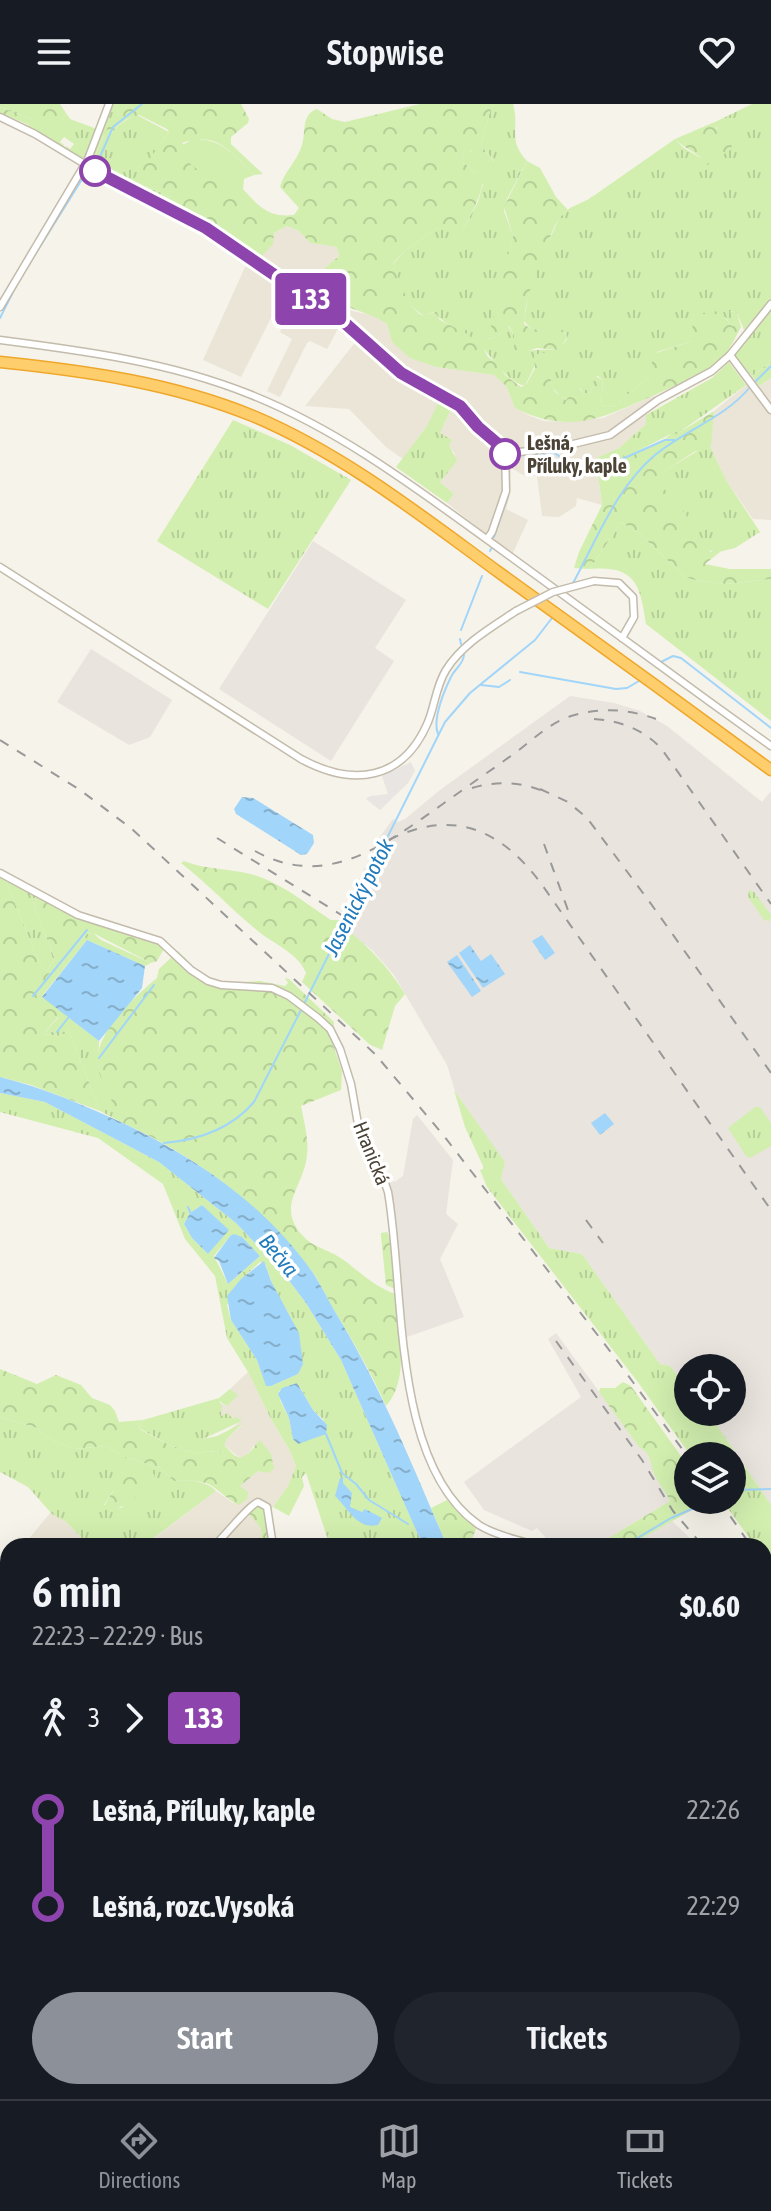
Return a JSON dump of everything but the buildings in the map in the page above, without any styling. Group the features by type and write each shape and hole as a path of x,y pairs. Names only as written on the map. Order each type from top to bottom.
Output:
{"highway":[{"path":"0,355 104,368 163,380 227,400 313,438 404,495 771,762"},
{"path":"0,362 103,374 161,386 225,405 309,443 370,479 771,770"}],"street":[{"path":"0,307 88,167 109,104"},
{"path":"0,117 206,228 346,324 401,373 460,406 478,427 505,450 519,452 557,448 610,435 647,407 712,371 730,355 771,304"},
{"path":"0,340 139,361 191,374 250,394 322,428 358,448 487,539 771,746"},
{"path":"730,355 771,410"},
{"path":"487,539 506,491 505,450"},
{"path":"0,567 301,759 320,769 346,776 384,770 396,763 417,744 429,720 439,683 455,658 516,611 553,592 594,581 619,583 627,588 633,597 634,617 622,638"},
{"name":"Hranická","path":"0,873 78,915 160,941 208,981 231,986 272,988 303,1006 325,1024 337,1042 349,1077 360,1129 385,1182 395,1247 410,1401 428,1453 446,1491 469,1517 495,1533 511,1538"},
{"path":"223,1538 252,1504 258,1502 267,1507 272,1538"}],"shaded area":[{"path":"287,226 299,231 310,243 337,247 339,256 326,267 325,291 352,311 375,316 387,324 392,342 436,367 494,375 506,386 515,408 530,416 561,422 603,418 655,395 646,415 646,424 619,448 596,458 602,505 577,498 576,506 559,517 542,516 537,476 523,475 511,468 506,509 528,520 512,555 447,503 454,494 440,482 455,454 440,433 453,405 427,426 403,459 386,447 349,409 305,406 357,340 343,326 339,327 327,349 310,341 307,343 280,397 267,391 292,339 280,332 284,323 271,318 241,377 203,360 250,256 272,244 274,233"},
{"path":"771,378 771,520 753,519 726,480 709,444 714,411 746,385 759,386"},
{"path":"313,541 406,600 375,648 394,661 331,761 219,689"},
{"path":"91,649 172,700 150,737 129,745 57,702"},
{"path":"570,696 640,711 667,726 762,802 771,791 771,1505 746,1468 746,1442 728,1442 717,1426 746,1426 746,1354 674,1354 674,1371 670,1366 660,1364 582,1254 549,1248 501,1179 504,1162 455,1091 447,1065 394,975 373,951 347,930 350,926 340,920 379,838 393,819 398,822 405,819"},
{"path":"411,762 415,771 408,783 380,810 366,799 388,794 382,776"},
{"path":"417,1115 453,1160 446,1214 458,1224 440,1259 464,1317 407,1337 390,1182 403,1176 413,1119"},
{"path":"556,1333 645,1450 653,1464 653,1472 670,1501 608,1538 546,1538 537,1528 532,1531 484,1510 464,1482 581,1397 548,1339"},
{"path":"248,1372 296,1466 288,1486 266,1512 262,1538 154,1538 216,1491 233,1503 248,1492 239,1486 258,1470 254,1445 249,1453 240,1458 224,1445 242,1425 228,1431 241,1421 221,1416 218,1402 227,1406 237,1395 230,1389"},
{"path":"51,1512 82,1538 29,1538"},
{"path":"672,1521 690,1538 643,1538"}],"green space":[{"path":"0,104 42,104 43,120 34,120 0,107"},
{"path":"42,104 60,104 66,113 54,136 49,129 44,131 0,113 0,107 42,120"},
{"path":"112,104 116,104 119,117 103,137 94,159 91,159"},
{"path":"116,104 241,104 248,123 231,137 231,144 263,174 254,175 231,152 215,142 205,139 182,143 224,182 239,185 262,208 276,214 294,215 299,208 280,187 301,148 306,120 317,109 332,119 345,122 420,104 492,104 481,145 495,163 491,166 470,150 462,155 463,162 483,179 478,199 462,231 459,234 437,228 393,263 404,292 417,312 423,315 435,312 440,320 467,334 483,347 505,375 521,387 526,385 535,368 534,356 550,353 559,357 550,378 555,392 566,400 578,387 584,394 591,392 595,376 603,380 601,405 613,407 650,376 653,354 692,341 691,318 695,314 719,311 732,326 730,311 737,313 741,327 722,358 707,370 638,402 587,420 553,421 535,416 515,408 506,386 494,375 436,367 410,358 392,342 387,324 334,298 320,279 326,267 339,256 337,247 310,243 299,231 287,226 274,233 273,244 257,261 204,222 173,204 171,197 146,186 140,179 140,172 169,132 167,129 139,115 130,118 112,133 99,165 96,164 94,159 109,124 119,117"},
{"path":"492,104 513,104 517,146 527,161 504,211 513,236 489,339 498,336 508,326 514,335 514,350 558,350 567,339 566,333 531,329 524,321 530,284 559,218 675,139 704,160 719,132 715,124 717,121 752,104 771,104 771,300 744,330 737,313 731,311 732,326 725,317 691,318 695,336 692,341 657,352 650,376 613,407 601,405 603,380 598,376 591,392 584,394 580,388 568,400 561,397 550,378 556,361 535,365 525,386 513,380 472,339 433,312 425,316 413,307 404,294 393,264 406,250 437,228 462,231 478,202 483,184 463,162 462,155 469,150 493,164 494,161 481,145"},
{"path":"66,113 70,119 97,129 83,160 65,150 66,146 70,149 74,144 64,137 60,142 64,145 62,147 23,124 49,129 54,135"},
{"path":"137,115 169,132 161,143 146,186 171,197 172,205 99,167 110,135 122,123"},
{"path":"717,121 716,128 731,142 732,149 707,165 675,139"},
{"path":"193,139 220,145 254,175 244,179 243,190 205,174 187,161 178,150"},
{"path":"527,161 540,168 556,197 568,210 558,220 531,288 524,324 531,329 564,332 567,337 559,350 537,348 517,354 509,326 498,336 488,339 513,236 504,207"},
{"path":"771,308 771,362 752,376 735,353"},
{"path":"729,362 746,385 677,434 671,434 624,458 619,448 646,424 646,415 712,378"},
{"path":"771,362 771,378 759,386 752,376"},
{"path":"441,397 453,405 440,433 452,440 449,445 457,461 440,482 454,494 447,503 396,467 427,426"},
{"path":"714,411 711,446 694,452 654,478 680,506 711,552 720,552 705,564 730,569 771,569 771,579 726,584 685,577 639,533 621,522 590,569 574,568 602,505 596,458 619,448 625,457 671,434 677,434"},
{"path":"233,420 290,445 351,480 268,609 157,541"},
{"path":"709,444 726,480 760,532 735,548 715,553 708,549 653,478"},
{"path":"621,522 639,533 685,577 726,584 771,579 771,721 646,624 638,588 626,574 617,570 590,569"},
{"path":"184,861 260,877 331,920 340,920 350,926 348,930 379,959 405,994 395,1006 382,1050 369,1044 302,982 306,973 297,960 249,924 181,863"},
{"path":"0,876 5,879 38,960 46,972 55,959 34,906 36,896 71,914 165,947 157,961 151,963 93,933 87,934 48,975 38,994 57,1011 58,1017 43,1034 60,1036 69,1031 100,1111 31,1085 0,1077"},
{"path":"5,879 36,896 34,906 55,959 46,972 38,960"},
{"path":"749,890 754,892 771,915 770,921 764,920 748,897"},
{"path":"93,933 101,940 151,963 145,966 87,940 42,996 99,1041 98,1066 123,1123 100,1111 69,1031 60,1036 43,1034 58,1018 38,994 48,975 87,934"},
{"path":"178,951 201,974 215,980 231,983 260,981 285,986 288,983 285,978 289,979 334,1022 332,1042 342,1071 341,1090 301,1106 307,1155 291,1214 302,1235 310,1242 339,1257 373,1283 396,1294 401,1367 394,1395 386,1406 319,1282 294,1249 228,1186 177,1152 123,1123 105,1086 98,1065 102,1041 117,1017 157,978 159,969"},
{"path":"454,1090 505,1162 501,1179 549,1248 582,1254 660,1364 670,1366 674,1371 674,1426 717,1426 728,1442 681,1442 487,1187 480,1170 483,1166 465,1127"},
{"path":"0,1093 45,1102 159,1162 236,1223 281,1270 306,1303 341,1360 419,1538 327,1538 306,1473 302,1477 304,1486 289,1516 273,1507 288,1486 296,1466 227,1338 215,1276 185,1239 163,1184 98,1138 0,1112","holes":["202,1205 228,1230 208,1254 192,1238 184,1224 190,1213","230,1236 242,1237 260,1256 228,1284 214,1256","260,1262 266,1265 300,1343 298,1374 271,1386 267,1386 257,1360 231,1320 227,1305 249,1272","293,1384 299,1386 313,1410 324,1420 293,1439 279,1391"]},
{"path":"755,1107 760,1107 771,1123 771,1146 750,1158 728,1128"},
{"path":"387,1232 395,1260 395,1289 386,1285 381,1233"},
{"path":"0,1369 37,1384 56,1375 81,1385 92,1398 110,1405 119,1422 143,1420 139,1428 143,1431 169,1445 197,1454 209,1451 222,1453 224,1445 240,1458 260,1440 271,1454 274,1469 268,1473 258,1471 240,1486 248,1492 247,1499 239,1505 208,1484 174,1481 160,1468 122,1456 106,1446 73,1449 46,1437 37,1428 0,1417"},
{"path":"623,1382 631,1386 674,1446 674,1514 685,1514 643,1538 608,1538 670,1501 646,1453 599,1392 600,1388 615,1388"},
{"path":"230,1389 238,1395 227,1406 219,1401 221,1416 228,1413 233,1419 236,1417 242,1421 203,1439 217,1436 243,1423 226,1440 222,1453 209,1451 197,1454 169,1445 139,1428 143,1420 219,1398"},
{"path":"0,1417 37,1428 46,1437 73,1449 106,1446 122,1456 160,1468 174,1481 196,1482 216,1491 154,1538 82,1538 65,1521 52,1514 28,1487 0,1472","holes":["155,1478 121,1508 104,1505 113,1491"]},
{"path":"746,1468 771,1505 771,1538 749,1538 732,1514 746,1514"},
{"path":"144,1469 154,1474 155,1478 138,1495 118,1508 104,1507 120,1484 131,1474"},
{"path":"447,1500 476,1529 472,1538 444,1538 431,1508"},
{"path":"257,1505 265,1508 269,1538 262,1538 261,1528 249,1514"}],"water":[{"path":"242,797 253,798 313,835 314,843 307,854 301,855 236,814 234,809"},
{"path":"542,935 555,953 545,960 532,941"},
{"path":"87,940 145,966 142,988 99,1041 42,997"},
{"path":"470,945 481,961 491,954 505,974 483,988 459,953"},
{"path":"457,955 481,991 472,997 447,962"},
{"name":"Bečva","path":"0,1077 32,1086 110,1117 204,1169 229,1186 274,1226 313,1273 351,1338 395,1426 444,1538 419,1538 341,1360 306,1303 281,1270 236,1223 159,1162 45,1102 0,1093"},
{"path":"605,1113 614,1124 600,1135 591,1123"},
{"path":"202,1205 229,1230 208,1254 192,1238 184,1224 190,1213"},
{"path":"234,1234 242,1237 260,1256 228,1284 219,1261 214,1258"},
{"path":"264,1261 271,1281 299,1333 303,1364 298,1374 271,1386 266,1386 257,1360 231,1320 227,1296 241,1279"},
{"path":"297,1383 313,1410 327,1425 326,1434 298,1444 293,1439 289,1418 278,1394 282,1388"},
{"path":"343,1477 343,1483 352,1493 350,1507 362,1512 365,1509 382,1518 378,1525 371,1526 359,1521 335,1496"}],"waterway":[{"path":"21,277 89,168 99,159 113,127 142,104"},
{"path":"0,318 16,286"},
{"name":"Jasenický potok","path":"755,382 771,366"},
{"name":"Jasenický potok","path":"572,585 618,499 641,468 667,446 729,407 750,387"},
{"path":"509,490 508,463 512,456 555,453 569,464 578,466 620,460 665,440 674,440"},
{"path":"494,537 508,496"},
{"path":"490,551 492,547"},
{"path":"461,630 482,576"},
{"name":"Jasenický potok","path":"304,1004 445,722 470,693 535,640 552,618"},
{"path":"460,639 461,644"},
{"path":"438,734 442,697 464,655"},
{"path":"661,662 673,656 681,658 771,728"},
{"path":"520,672 616,689 627,688 639,681"},
{"path":"481,685 499,687 510,680"},
{"path":"33,996 87,930"},
{"path":"99,1058 154,985"},
{"name":"Jasenický potok","path":"164,1143 214,1132 245,1111 254,1102 301,1010"},
{"path":"57,1032 68,1018"},
{"path":"188,1207 191,1214"},
{"path":"326,1434 342,1473 369,1500 408,1524"},
{"path":"746,1490 771,1489"},
{"path":"637,1538 680,1514"}],"railway":[{"path":"255,851 281,862 305,866 352,858 397,835 563,719 603,710 624,711 656,719"},
{"path":"594,719 630,727 661,748 771,904"},
{"path":"0,740 80,790 132,829 375,1054 444,1136 677,1442"},
{"path":"472,788 511,784 550,794"},
{"path":"540,789 568,802 587,818 771,1073"},
{"path":"389,840 412,830 454,825 491,837 525,864 771,1210"},
{"path":"217,838 351,921"},
{"path":"544,844 569,913"},
{"path":"586,1220 603,1243"},
{"path":"556,1341 642,1460 673,1511 696,1538"},
{"path":"729,1514 745,1538"}],"bus line":[{"name":"133","path":"95,171 206,228 346,324 401,373 460,406 478,427 505,450 505,454"}],"place":[{"name":"Lešná, Příluky, kaple","path":"505,454"}]}
